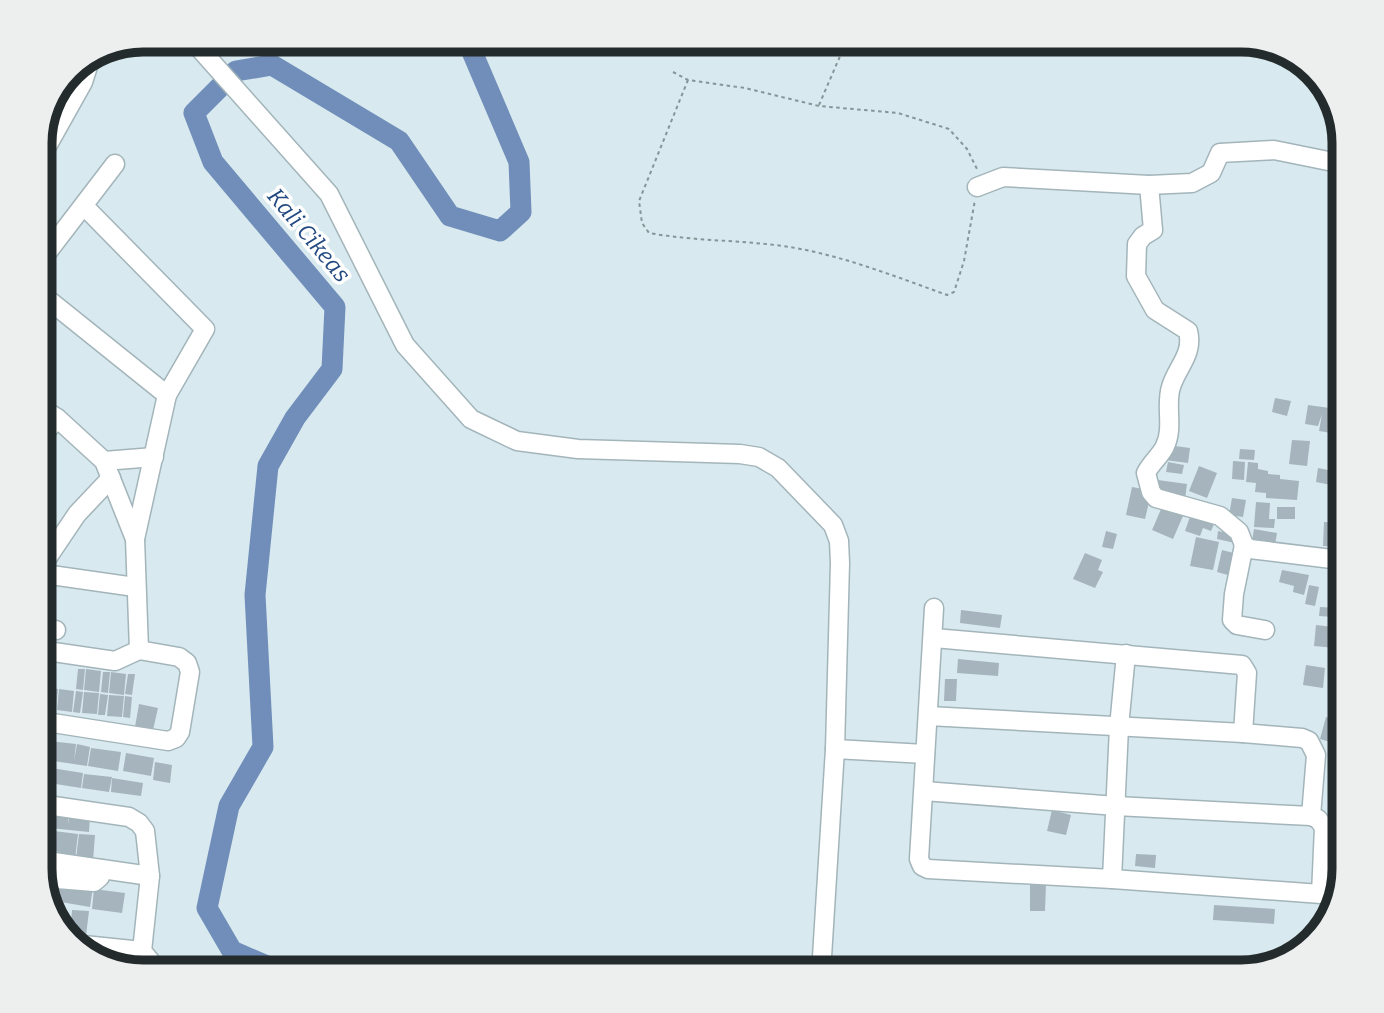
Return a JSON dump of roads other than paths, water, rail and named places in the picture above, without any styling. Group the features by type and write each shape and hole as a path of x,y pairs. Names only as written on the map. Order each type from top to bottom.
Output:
{"street":[{"path":"204,53 329,194 405,345 471,419 517,441 578,449 740,454 759,457 778,468 833,525 839,541 840,563 835,749 822,960"},
{"path":"53,135 73,101 84,75"},
{"path":"977,187 1003,177 1149,185 1192,183 1211,173 1220,153 1274,150 1332,162"},
{"path":"53,245 115,164"},
{"path":"1149,185 1153,230 1137,244 1136,276 1155,310 1188,331 1190,338 1188,355 1170,390 1165,447 1146,472 1151,492 1156,498 1220,516 1240,532 1244,545 1234,594 1232,620 1237,625 1265,630"},
{"path":"84,206 205,329 167,395 135,539 139,650"},
{"path":"53,303 167,395"},
{"path":"53,415 108,470 135,539"},
{"path":"53,423 57,418"},
{"path":"53,550 108,470 154,457"},
{"path":"1244,545 1250,549 1332,559"},
{"path":"53,575 135,587"},
{"path":"924,791 1115,806 1311,816 1318,818 1324,827 1328,895 1112,878 928,869 922,866 919,859 934,608"},
{"path":"934,638 1242,665 1247,673 1243,733"},
{"path":"53,652 115,661 139,650 178,656 187,663 190,672 180,732 176,738 168,741 53,723"},
{"path":"1112,878 1119,727 1126,654"},
{"path":"928,716 1302,738 1309,741 1316,755 1311,816"},
{"path":"835,749 925,754"},
{"path":"53,806 128,817 139,823 145,831 150,876 142,960"},
{"path":"53,862 150,876"},
{"path":"53,879 94,882 100,877 101,869"},
{"path":"94,946 142,950 150,960"}],"waterway":[{"name":"Kali Cikeas","path":"253,960 232,951 207,908 229,806 263,747 255,595 268,466 295,418 332,369 335,307 213,162 194,113 236,71 272,65 399,141 450,216 500,231 521,212 519,162 473,53"}]}
